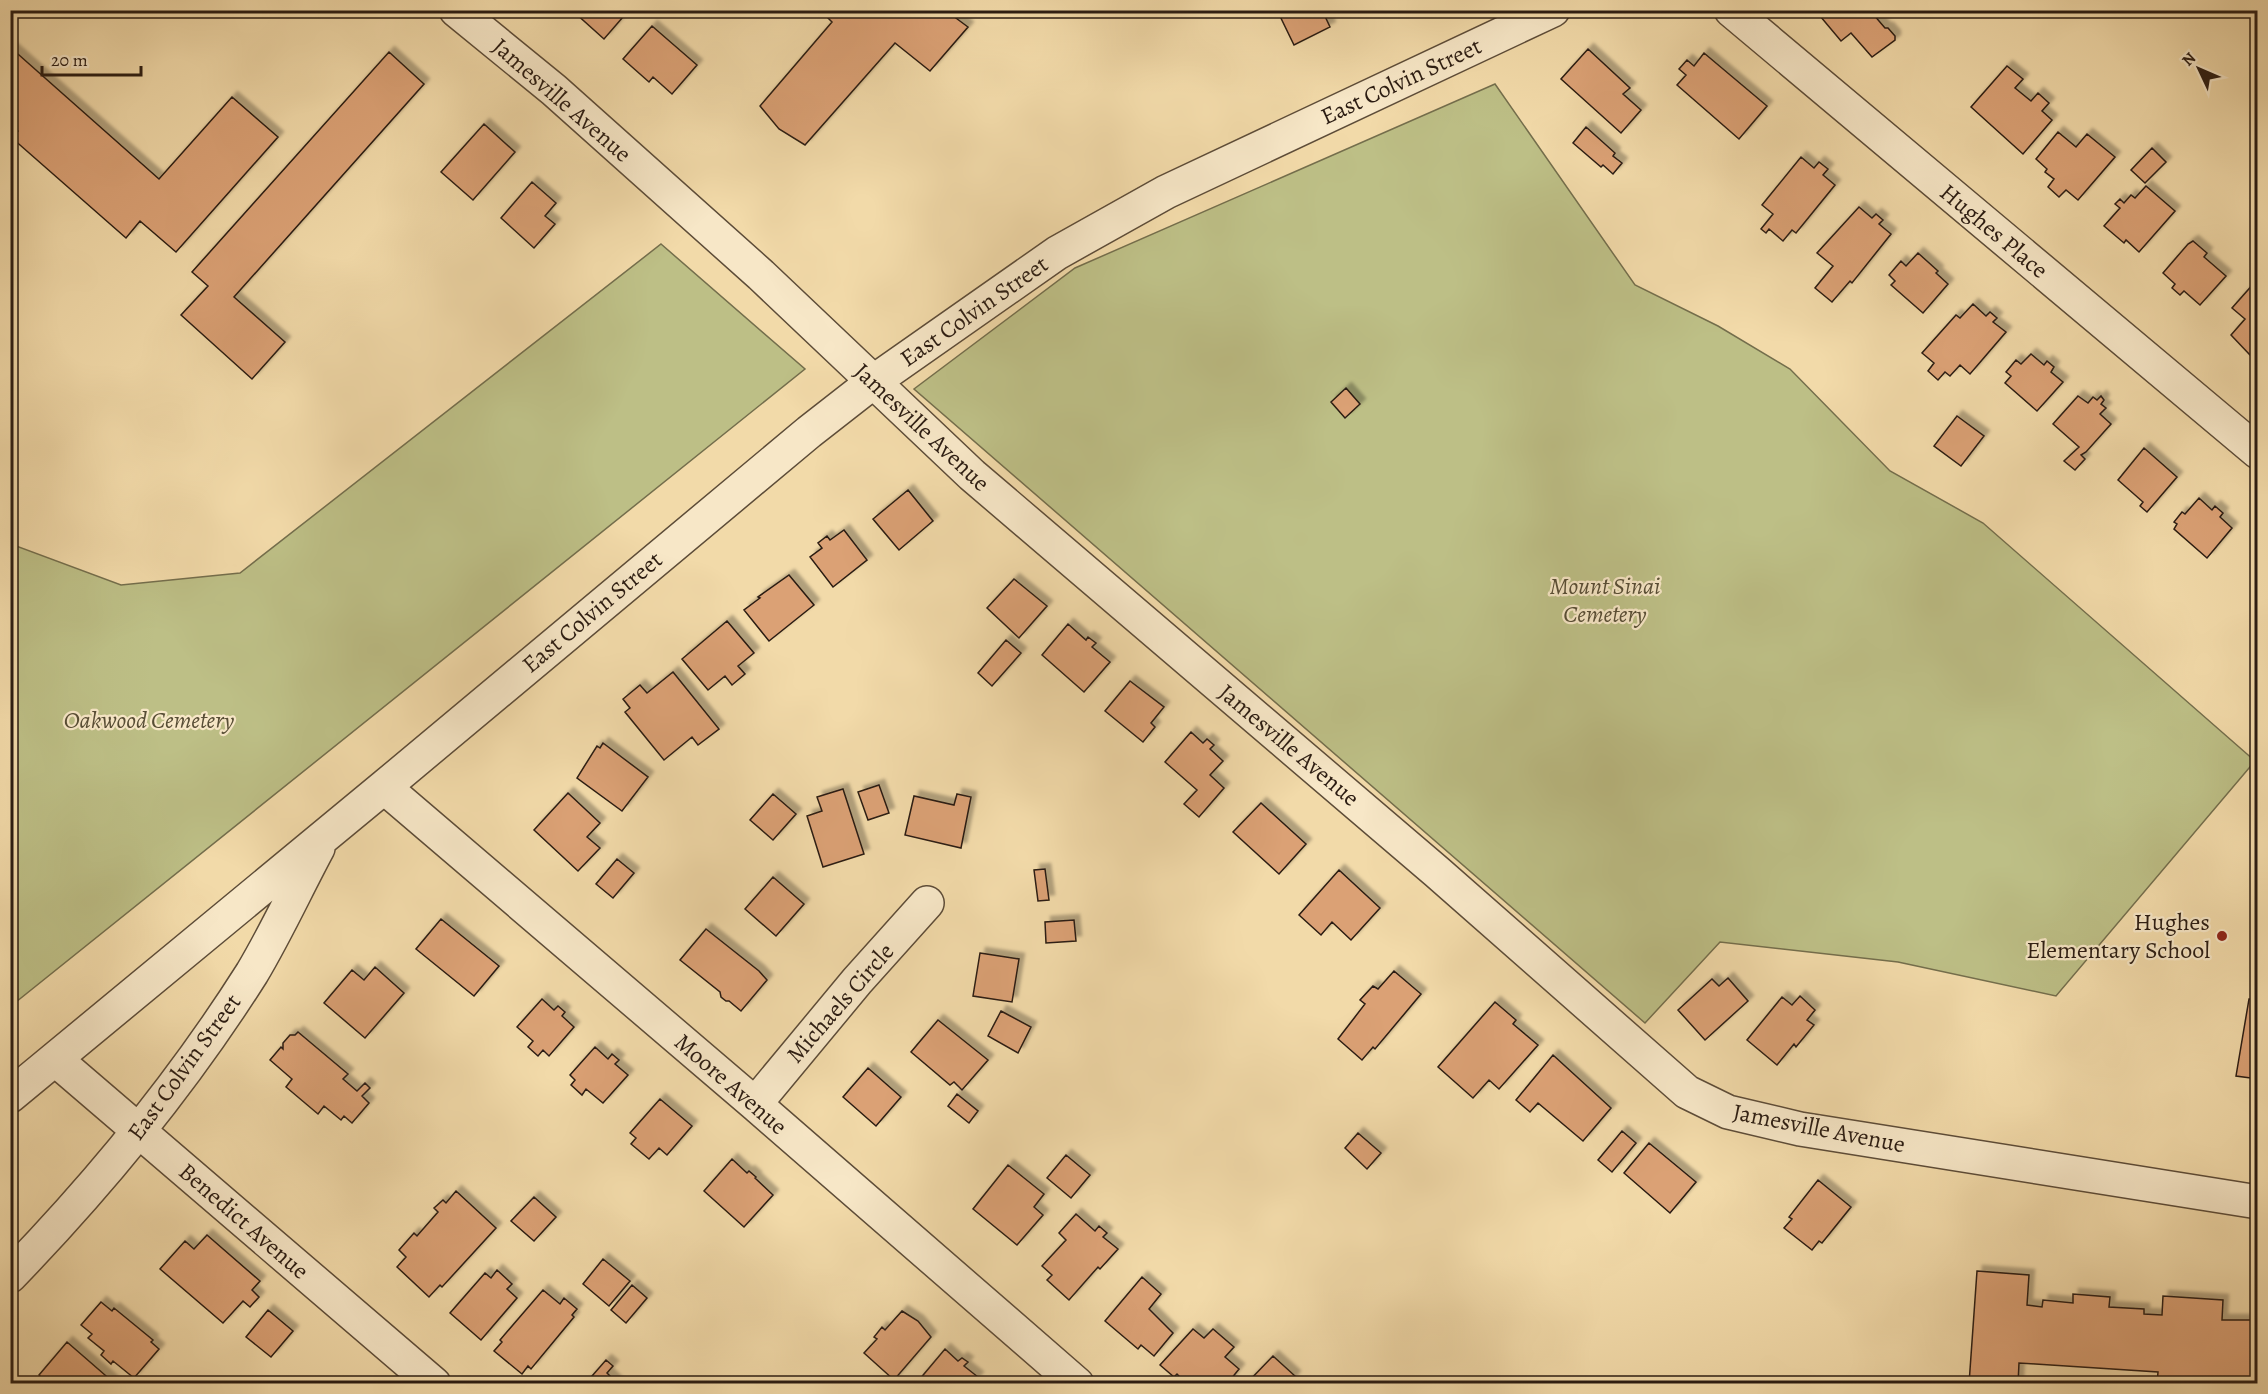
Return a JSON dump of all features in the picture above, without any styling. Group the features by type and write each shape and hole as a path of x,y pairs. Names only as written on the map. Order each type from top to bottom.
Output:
{"street":[{"name":"Jamesville Avenue","path":"456,10 555,90 761,275 972,475 1437,872 1687,1092 1728,1112 1800,1130 2258,1202"},
{"name":"East Colvin Street","path":"10,1096 791,447 873,382 1057,253 1166,192 1553,10"},
{"name":"Hughes Place","path":"1731,10 2258,452"},
{"name":"Moore Avenue","path":"384,787 1077,1383"},
{"name":"East Colvin Street","path":"10,1276 139,1131 184,1073 253,971 325,834"},
{"name":"Michaels Circle","path":"755,1104 857,981 927,903"},
{"name":"Benedict Avenue","path":"55,1059 434,1383"}],"green space":[{"name":"Mount Sinai Cemetery","path":"1495,84 1635,285 1718,326 1790,369 1890,471 1983,523 2255,761 2056,996 1898,962 1720,942 1645,1023 914,389 1075,268"},
{"name":"Oakwood Cemetery","path":"661,244 805,369 11,1006 11,544 121,585 240,573"}],"building":[{"path":"575,10 629,10 604,39 574,12"},
{"path":"820,10 945,10 968,27 930,71 895,43 805,145 779,129 760,106 832,22"},
{"path":"1277,10 1322,10 1330,27 1294,45"},
{"path":"1815,10 1876,10 1873,14 1895,36 1895,40 1872,57 1851,33 1841,41"},
{"path":"652,26 697,65 672,94 653,77 649,82 623,59"},
{"path":"10,47 159,179 232,97 278,137 176,252 140,221 126,238 12,138 18,131 10,124"},
{"path":"1588,49 1630,88 1623,94 1641,110 1621,133 1561,79"},
{"path":"389,52 424,84 234,297 285,342 252,379 181,315 208,286 192,272"},
{"path":"1704,53 1767,106 1739,139 1677,85 1686,75 1679,69 1687,60 1694,66"},
{"path":"2007,66 2023,79 2015,88 2031,101 2038,93 2049,103 2042,111 2052,120 2023,154 1971,107"},
{"path":"484,124 515,152 473,200 441,172"},
{"path":"1586,127 1615,153 1613,156 1622,163 1613,174 1603,165 1601,167 1573,143"},
{"path":"2058,132 2076,147 2087,134 2115,157 2078,200 2066,190 2059,197 2048,187 2054,179 2045,172 2047,169 2036,159"},
{"path":"2152,148 2166,162 2145,183 2131,170"},
{"path":"1801,157 1814,168 1819,162 1828,169 1823,175 1835,185 1796,233 1792,230 1783,241 1769,229 1766,233 1761,229 1773,214 1762,205"},
{"path":"532,182 556,203 545,216 555,224 534,248 501,218"},
{"path":"2146,186 2175,211 2139,252 2126,240 2124,243 2104,226 2120,208 2115,204 2120,199 2124,203 2131,195 2135,198"},
{"path":"1859,207 1872,218 1876,214 1883,220 1879,224 1891,234 1852,283 1850,281 1832,302 1815,288 1833,266 1817,253"},
{"path":"2193,241 2207,253 2204,257 2226,276 2200,305 2184,291 2180,295 2172,288 2175,284 2163,273"},
{"path":"1918,253 1938,271 1936,273 1948,284 1923,313 1891,285 1895,281 1889,275 1901,261 1906,266"},
{"path":"2255,282 2258,284 2258,354 2253,350 2250,355 2231,335 2245,319 2232,308"},
{"path":"1973,304 1986,316 1990,312 1997,318 1993,322 2006,332 1970,374 1960,365 1950,376 1945,372 1938,380 1928,371 1934,363 1922,353 1956,315 1960,318"},
{"path":"2031,354 2044,365 2047,361 2054,367 2051,372 2063,382 2037,411 2005,383 2011,376 2006,372 2016,360 2021,364"},
{"path":"1346,388 1360,404 1345,418 1331,402"},
{"path":"2078,396 2088,403 2093,397 2097,400 2101,396 2104,400 2101,404 2106,408 2100,414 2111,424 2081,455 2085,459 2075,470 2064,461 2079,447 2053,424"},
{"path":"1957,416 1984,436 1961,466 1934,446"},
{"path":"2144,448 2177,477 2147,512 2140,506 2143,502 2118,480"},
{"path":"908,490 933,521 899,550 873,519"},
{"path":"2199,498 2212,510 2215,506 2223,513 2220,517 2232,528 2207,558 2174,529 2177,524 2174,522 2182,512 2185,514"},
{"path":"844,530 867,560 833,587 810,557 822,548 818,543 827,536 830,540"},
{"path":"789,575 814,605 769,641 744,610"},
{"path":"1014,579 1047,606 1019,638 987,608"},
{"path":"727,621 754,653 738,666 745,674 732,685 725,676 708,690 682,659"},
{"path":"1068,624 1086,640 1088,637 1096,643 1092,647 1110,662 1084,692 1042,655"},
{"path":"1006,640 1021,653 992,686 978,673"},
{"path":"673,672 719,729 698,745 692,737 664,760 625,712 630,708 623,699 640,685 647,693"},
{"path":"1130,681 1164,707 1151,723 1155,727 1143,742 1105,711"},
{"path":"1191,732 1203,743 1207,739 1214,745 1210,749 1223,761 1210,775 1224,788 1199,817 1184,804 1197,790 1165,762"},
{"path":"603,743 648,777 622,811 577,778 597,746 600,748"},
{"path":"879,785 889,813 868,820 858,792"},
{"path":"843,789 864,854 823,867 807,816 822,811 817,797"},
{"path":"568,793 600,823 587,837 600,848 578,871 534,830"},
{"path":"773,794 796,814 773,840 750,820"},
{"path":"957,794 971,797 961,848 905,835 914,796 954,805"},
{"path":"1261,803 1306,844 1279,874 1233,832"},
{"path":"617,859 634,873 613,898 596,884"},
{"path":"1045,869 1049,900 1038,901 1034,870"},
{"path":"1339,870 1380,908 1351,940 1332,922 1321,935 1299,915"},
{"path":"773,877 804,904 776,936 745,909"},
{"path":"441,919 499,966 474,996 416,949"},
{"path":"1074,920 1076,941 1046,943 1045,922"},
{"path":"706,929 767,980 741,1011 721,997 720,992 680,960"},
{"path":"980,953 1019,959 1012,1002 973,996"},
{"path":"375,967 404,993 365,1038 324,1003 352,970 364,980"},
{"path":"1394,971 1421,994 1375,1049 1373,1047 1362,1060 1338,1039 1365,1004 1360,1000 1373,986 1378,989"},
{"path":"1728,978 1748,1001 1705,1040 1678,1010 1712,979 1719,986"},
{"path":"1800,996 1815,1010 1807,1020 1814,1025 1777,1065 1747,1040 1782,997 1792,1005"},
{"path":"542,999 554,1010 558,1006 565,1012 562,1016 574,1027 549,1056 543,1050 538,1056 528,1047 533,1041 517,1027"},
{"path":"2249,999 2258,1000 2258,1079 2236,1076"},
{"path":"1495,1002 1516,1020 1513,1024 1538,1045 1499,1089 1489,1080 1473,1098 1438,1067"},
{"path":"1001,1011 1031,1027 1018,1053 988,1036"},
{"path":"938,1020 988,1060 962,1090 954,1082 950,1085 911,1052"},
{"path":"298,1032 348,1074 343,1079 357,1091 365,1083 370,1088 362,1096 369,1103 352,1123 344,1116 341,1120 324,1106 318,1114 286,1087 292,1079 270,1060 281,1047 283,1049 283,1043 290,1035"},
{"path":"595,1047 608,1059 612,1054 619,1060 615,1064 628,1075 603,1103 586,1089 582,1095 571,1085 575,1080 570,1075"},
{"path":"1553,1055 1611,1108 1583,1141 1538,1103 1530,1112 1516,1100"},
{"path":"868,1068 901,1097 876,1126 843,1097"},
{"path":"957,1094 978,1111 969,1123 948,1106"},
{"path":"660,1099 692,1126 667,1155 659,1148 649,1159 631,1144 636,1138 630,1133"},
{"path":"1622,1131 1636,1143 1612,1172 1598,1160"},
{"path":"1358,1133 1381,1153 1367,1169 1345,1148"},
{"path":"1649,1143 1696,1182 1670,1213 1624,1173"},
{"path":"1066,1155 1090,1175 1071,1198 1047,1178"},
{"path":"732,1159 747,1173 749,1171 756,1177 773,1195 744,1227 704,1191"},
{"path":"1008,1165 1044,1194 1034,1207 1043,1215 1017,1245 973,1209"},
{"path":"1818,1180 1851,1207 1822,1243 1819,1241 1812,1250 1784,1228 1792,1219 1789,1217"},
{"path":"456,1191 496,1228 442,1287 440,1285 429,1297 397,1267 406,1257 399,1250 414,1233 417,1236 438,1212 434,1208 443,1200 446,1203"},
{"path":"534,1197 556,1217 534,1241 511,1221"},
{"path":"1076,1214 1095,1231 1099,1226 1107,1233 1103,1237 1118,1249 1100,1269 1098,1267 1069,1300 1047,1280 1052,1275 1042,1266 1066,1240 1059,1233"},
{"path":"207,1235 260,1281 252,1290 259,1297 250,1307 243,1301 223,1323 160,1269 185,1241 194,1249"},
{"path":"603,1259 630,1281 609,1306 583,1284"},
{"path":"497,1270 512,1284 507,1289 517,1298 481,1340 450,1313 485,1273 491,1278"},
{"path":"1977,1271 2029,1275 2027,1305 2042,1307 2043,1300 2073,1303 2073,1294 2110,1297 2109,1307 2144,1309 2144,1314 2162,1315 2163,1296 2223,1300 2222,1320 2258,1320 2258,1384 2234,1384 2235,1379 2217,1377 2216,1384 2157,1384 2158,1372 2019,1363 2018,1384 1969,1384"},
{"path":"1142,1277 1161,1294 1149,1309 1173,1333 1154,1356 1141,1345 1138,1349 1105,1321"},
{"path":"632,1285 647,1298 626,1323 611,1310"},
{"path":"543,1290 560,1304 564,1298 577,1309 572,1315 574,1317 531,1369 528,1366 522,1374 494,1351 502,1342 500,1340"},
{"path":"101,1302 112,1311 114,1308 153,1340 151,1342 159,1349 134,1378 113,1361 111,1364 101,1355 104,1351 88,1338 92,1334 81,1325"},
{"path":"268,1310 293,1331 271,1357 246,1337"},
{"path":"902,1311 918,1321 931,1337 894,1380 864,1353 877,1339 874,1337 882,1327 885,1330"},
{"path":"1193,1329 1204,1338 1213,1329 1234,1347 1225,1357 1239,1369 1227,1384 1183,1384 1177,1379 1179,1376 1177,1374 1174,1377 1160,1365"},
{"path":"67,1342 113,1382 111,1384 48,1384 39,1375"},
{"path":"945,1349 958,1361 962,1358 968,1362 964,1366 978,1377 972,1384 924,1384 919,1380"},
{"path":"1273,1356 1295,1376 1289,1384 1246,1384"},
{"path":"606,1360 613,1366 607,1373 618,1384 585,1384"}],"place":[{"name":"Hughes Elementary School","path":"2222,936"}]}
